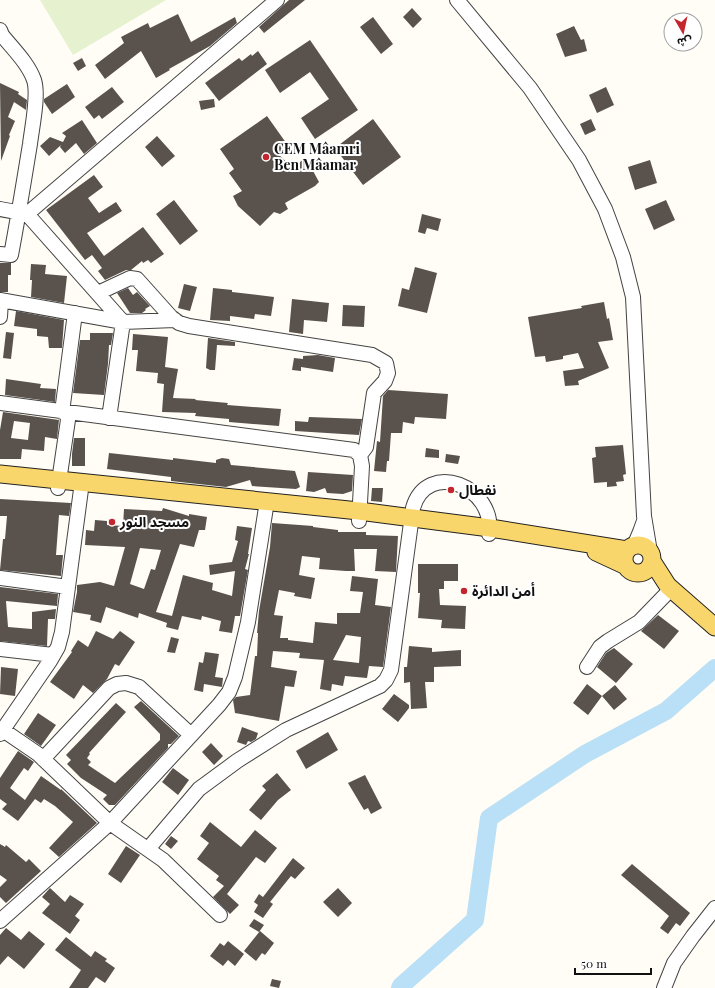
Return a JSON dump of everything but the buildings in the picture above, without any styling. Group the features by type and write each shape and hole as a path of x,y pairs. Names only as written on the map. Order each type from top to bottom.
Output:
{"main road":[{"path":"0,474 59,484"},
{"path":"0,483 82,486 359,516 490,531 610,548 628,553 643,546 669,588"},
{"path":"628,553 630,572 639,573 669,588 715,627"},
{"path":"639,573 648,569 651,557"}],"street":[{"path":"23,214 277,0"},
{"path":"457,0 530,88 579,160 606,209 623,257 633,297 644,516 651,557"},
{"path":"0,30 2,35 28,67 34,81 36,94 23,214 11,255 0,254"},
{"path":"0,209 23,214 98,293 123,322 109,418"},
{"path":"98,293 130,278 137,279 179,323 189,326 372,355 386,363 388,373 385,381 374,393 366,447 360,455"},
{"path":"0,317 1,300 123,322 175,320"},
{"path":"59,484 75,313"},
{"path":"0,403 354,450 360,455 362,466 359,516"},
{"path":"148,849 199,789 237,761 286,730 380,686 386,680 391,670 413,508 418,495 428,486 443,483 457,484 472,491 481,500 488,516 490,531"},
{"path":"82,486 62,632 58,647 1,732 44,759 110,823 163,860 220,915"},
{"path":"0,921 110,823 219,705 229,692 235,677 248,622 266,506"},
{"path":"628,553 640,532 644,516"},
{"path":"0,578 68,587"},
{"path":"587,667 600,647 639,622 669,588"},
{"path":"0,649 53,655"},
{"path":"44,759 109,688 117,684 126,683 139,688 191,735"},
{"path":"664,988 674,964 693,936 715,908"}],"green space":[{"path":"40,0 166,0 73,55"}],"waterway":[{"path":"400,988 475,920 489,818 585,754 666,711 715,668"}],"place":[{"name":"CEM Mâamri Ben Mâamar","path":"266,157"},
{"name":"نفطال","path":"451,490"},
{"name":"مسجد النور","path":"112,522"},
{"name":"أمن الدائرة","path":"464,591"}]}
